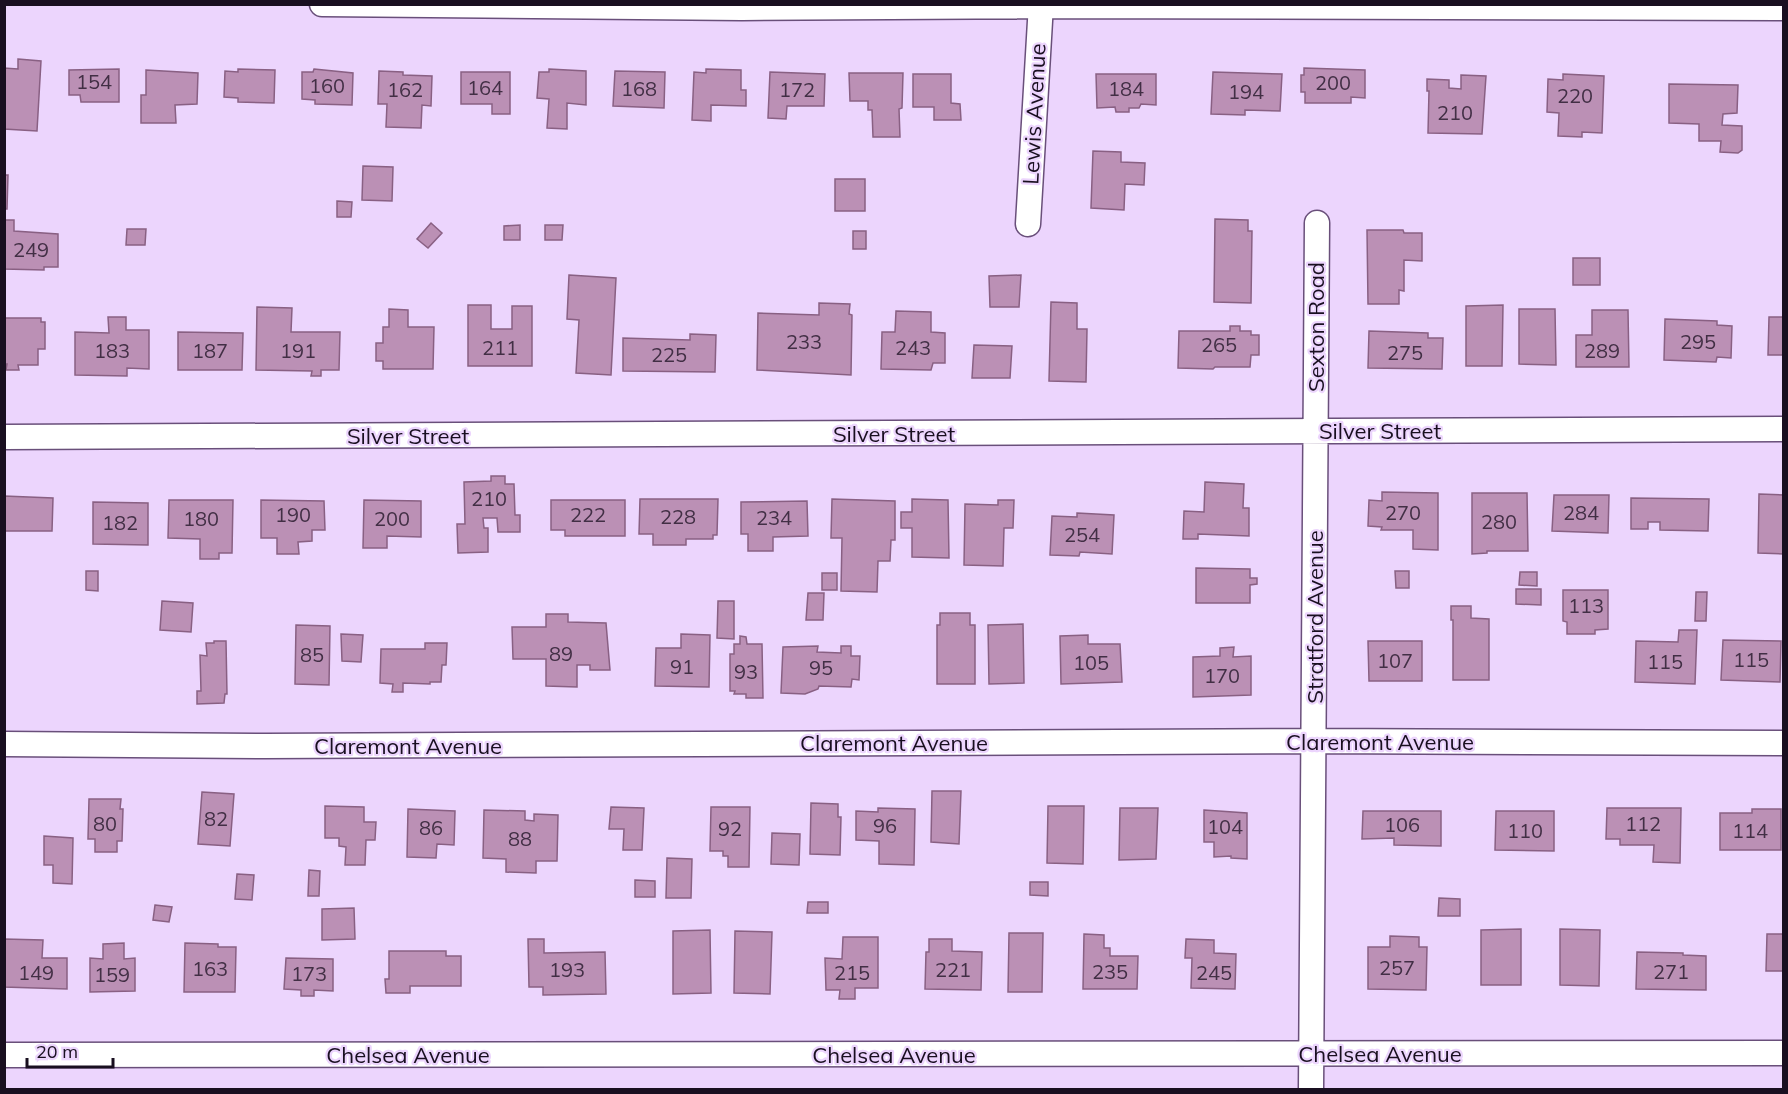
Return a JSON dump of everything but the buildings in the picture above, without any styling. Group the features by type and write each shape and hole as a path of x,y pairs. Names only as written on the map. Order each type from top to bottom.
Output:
{"street":[{"path":"322,4 742,8 1041,5 1784,8"},
{"name":"Lewis Avenue","path":"1028,224 1041,5"},
{"name":"Sexton Road","path":"1316,432 1317,223"},
{"name":"Silver Street","path":"4,437 1784,429"},
{"name":"Stratford Avenue","path":"1311,1054 1316,432"},
{"name":"Claremont Avenue","path":"4,744 266,746 1315,741 1784,743"},
{"name":"Chelsea Avenue","path":"4,1055 1784,1053"},
{"path":"1311,1054 1311,1089"}]}
